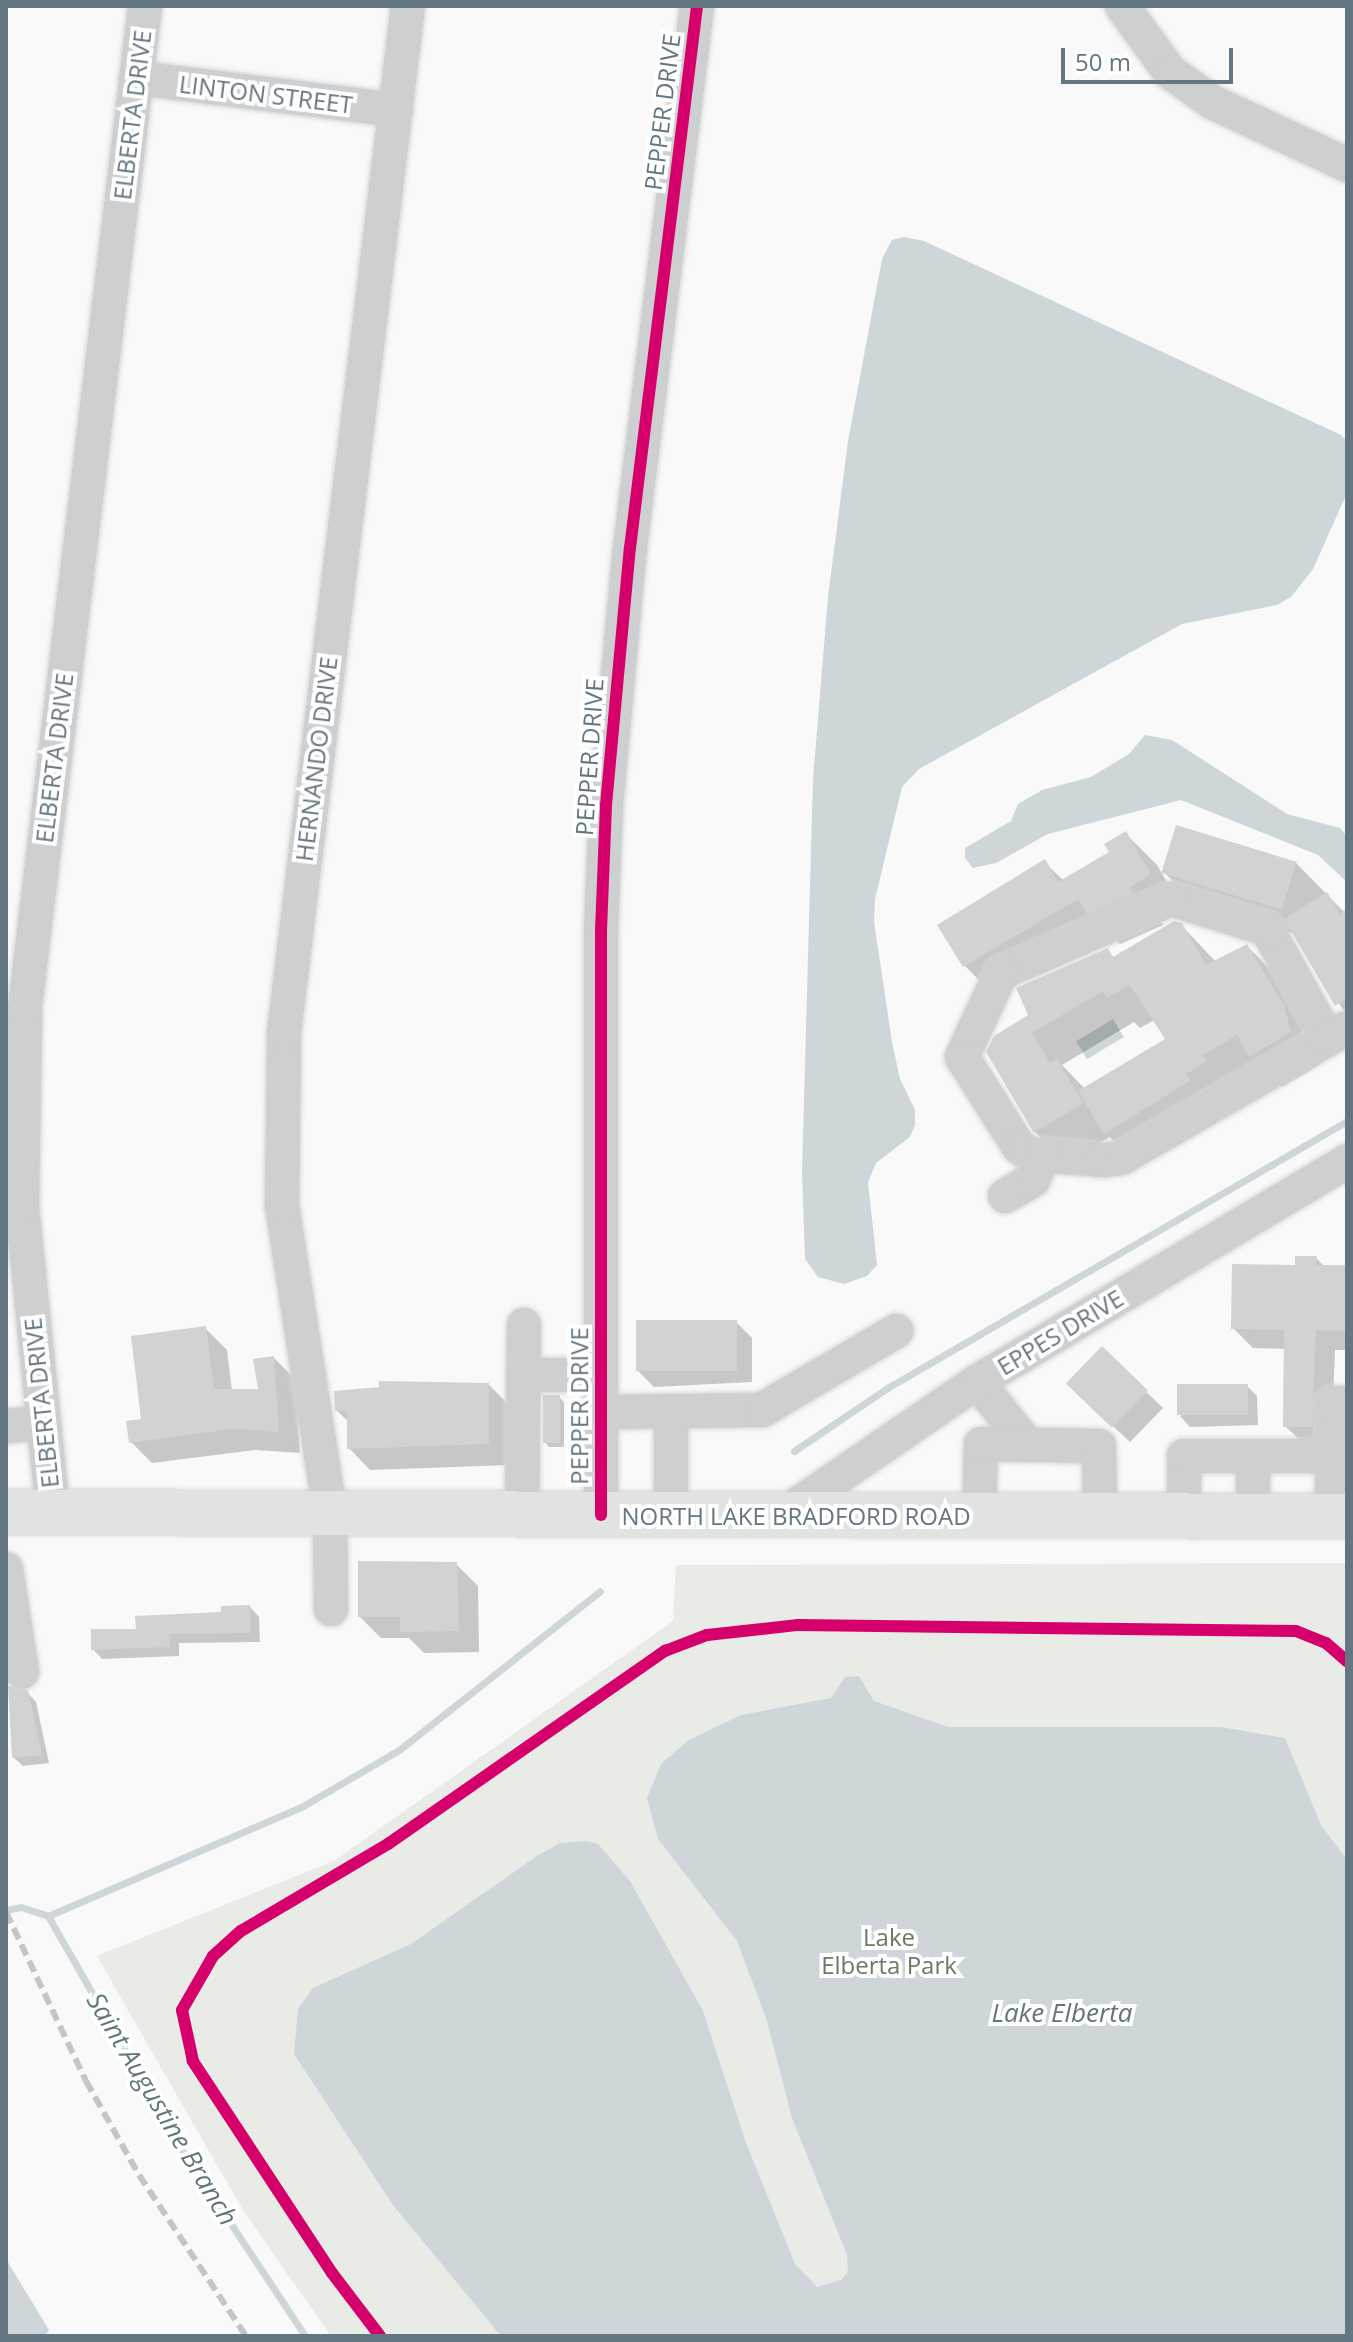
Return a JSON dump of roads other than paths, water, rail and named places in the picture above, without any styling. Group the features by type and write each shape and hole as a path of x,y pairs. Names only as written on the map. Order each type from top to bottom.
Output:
{"main road":[{"name":"NORTH LAKE BRADFORD ROAD","path":"6,1512 1339,1516"}],"street":[{"name":"ELBERTA DRIVE","path":"53,1512 22,1207 25,1007 145,6"},
{"name":"HERNANDO DRIVE","path":"331,1609 330,1512 282,1204 284,1033 408,6"},
{"name":"PEPPER DRIVE","path":"601,1515 601,930 610,749 697,6"},
{"path":"1122,6 1155,58 1180,80 1212,102 1347,165"},
{"name":"LINTON STREET","path":"136,78 396,110"},
{"path":"1171,899 1267,929 1337,1033 1121,1158 1044,1155 1019,1147 962,1057 1001,973 1171,899"},
{"path":"1005,1196 1033,1180 1044,1155"},
{"name":"EPPES DRIVE","path":"781,1516 977,1382 1347,1161"},
{"path":"522,1515 524,1325"},
{"path":"601,1412 762,1410 896,1331"},
{"path":"523,1375 601,1375"},
{"path":"977,1382 1028,1445"},
{"path":"1339,1516 1332,1456 1332,1403 1347,1403"},
{"path":"671,1411 671,1516"},
{"path":"6,1426 43,1423"},
{"path":"979,1516 981,1444 1099,1446 1100,1516"},
{"path":"1184,1516 1184,1456 1332,1456"},
{"path":"1253,1456 1253,1516"},
{"path":"6,1569 22,1672"}],"water":[{"path":"904,237 924,241 1341,435 1347,441 1347,493 1313,569 1291,597 1277,605 1182,624 919,769 902,787 875,899 874,922 892,1042 900,1079 915,1110 915,1125 910,1137 876,1163 868,1182 877,1265 867,1276 844,1284 818,1277 805,1259 802,1172 813,779 828,597 848,441 882,259 892,240"},
{"path":"1145,735 1172,740 1287,814 1340,828 1347,836 1347,882 1318,855 1181,800 1048,834 996,863 973,868 965,858 965,848 1011,821 1018,804 1042,790 1091,777 1129,754"},
{"path":"1113,1019 1124,1037 1087,1059 1076,1041"},
{"name":"Lake Elberta","path":"859,1676 874,1701 948,1727 1221,1727 1285,1738 1321,1825 1347,1860 1347,2336 501,2336 393,2205 294,2054 298,2009 313,1988 411,1944 537,1856 560,1843 586,1841 598,1844 630,1881 703,2011 746,2143 795,2264 817,2287 841,2280 848,2272 847,2255 792,2118 767,2021 737,1941 658,1839 647,1798 661,1764 689,1740 741,1715 831,1698 845,1677"},
{"path":"6,2259 49,2330 45,2336 6,2336"}],"waterway":[{"path":"794,1451 889,1387 1347,1121"},
{"path":"48,1916 303,1806 399,1750 600,1591"},
{"name":"Saint Augustine Branch","path":"6,1910 21,1907 48,1916 184,2153 305,2336"}],"railway":[{"path":"6,1912 86,2081 139,2175 246,2336"}],"park label":[{"name":"Lake Elberta Park","path":"889,1951"}]}
